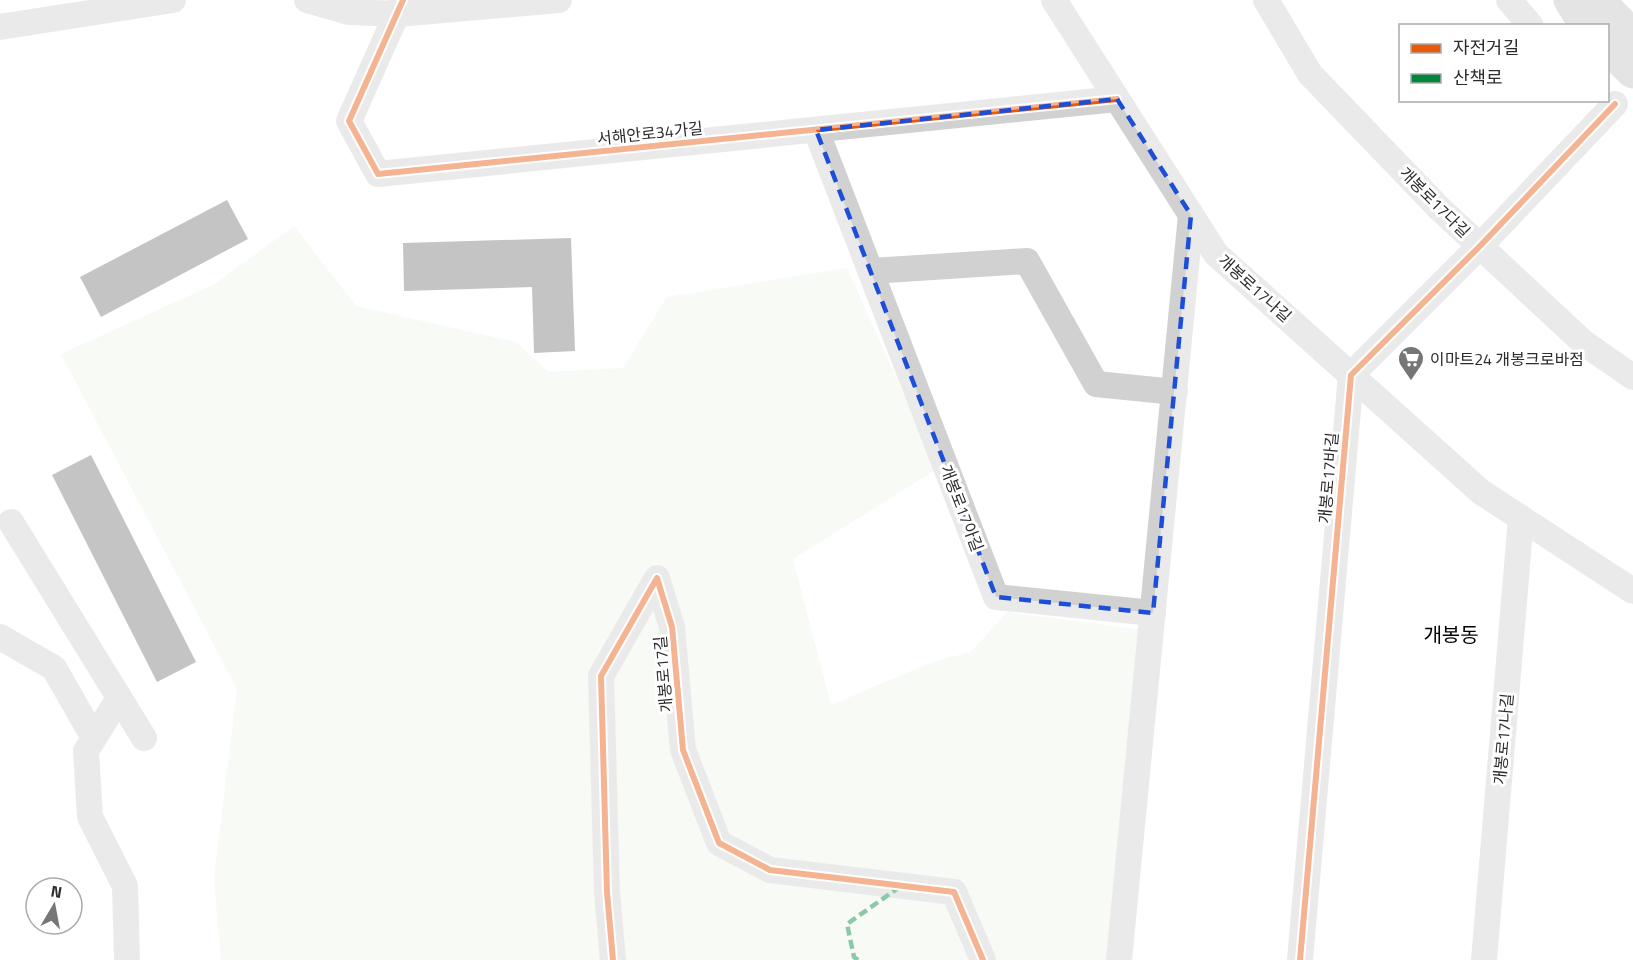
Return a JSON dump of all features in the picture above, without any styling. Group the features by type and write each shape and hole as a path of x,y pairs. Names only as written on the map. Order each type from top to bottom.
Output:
{"main road":[{"path":"1570,0 1585,24"},
{"path":"1598,0 1633,36"},
{"path":"1609,49 1633,72"}],"street":[{"path":"0,27 173,0"},
{"path":"307,0 349,12 401,7 559,0"},
{"name":"개봉로17나길","path":"1054,0 1216,254 1481,492 1633,591"},
{"name":"개봉로17다길","path":"1266,0 1310,74 1439,207 1584,343 1633,377"},
{"path":"1509,0 1529,24"},
{"name":"서해안로34가길","path":"401,7 349,121 378,174 1118,99"},
{"path":"1351,375 1618,106"},
{"name":"개봉로17아길","path":"816,130 996,597 1153,613"},
{"path":"1119,960 1191,215"},
{"path":"871,271 1027,261 1096,384 1174,392"},
{"name":"개봉로17바길","path":"1300,960 1351,375"},
{"name":"개봉로17나길","path":"1484,960 1521,518"},
{"path":"11,522 144,738"},
{"name":"개봉로17길","path":"613,960 607,892 601,676 657,578 672,627 683,750 719,843 771,870 954,892 983,960"},
{"path":"0,637 54,668 94,738"},
{"path":"119,698 86,751 90,818 125,885 127,960"}],"highlighted area":[{"path":"1117,99 1191,215 1153,613 996,597 816,130"}],"shaded area":[{"path":"294,226 356,306 516,342 548,372 623,368 667,297 847,268 937,469 793,559 831,705 932,662 971,652 1007,612 1151,631 1119,960 221,960 214,878 237,689 61,354 215,284"}],"building":[{"path":"227,200 248,239 101,317 80,277"},
{"path":"571,238 575,351 534,353 532,287 404,291 403,243"},
{"path":"91,455 196,662 157,682 52,475"}],"marked path":[{"path":"858,960 854,957 847,924 901,886"}],"cycle path":[{"path":"403,0 349,121 378,174 1117,99"},
{"path":"1300,960 1351,375 1480,246 1615,104"},
{"path":"613,960 607,892 601,676 657,578 672,627 683,750 719,843 770,870 954,892 983,960"}],"place":[{"name":"이마트24 개봉크로바점","path":"1411,382"}],"district":[{"name":"개봉동","path":"1451,635"}]}
